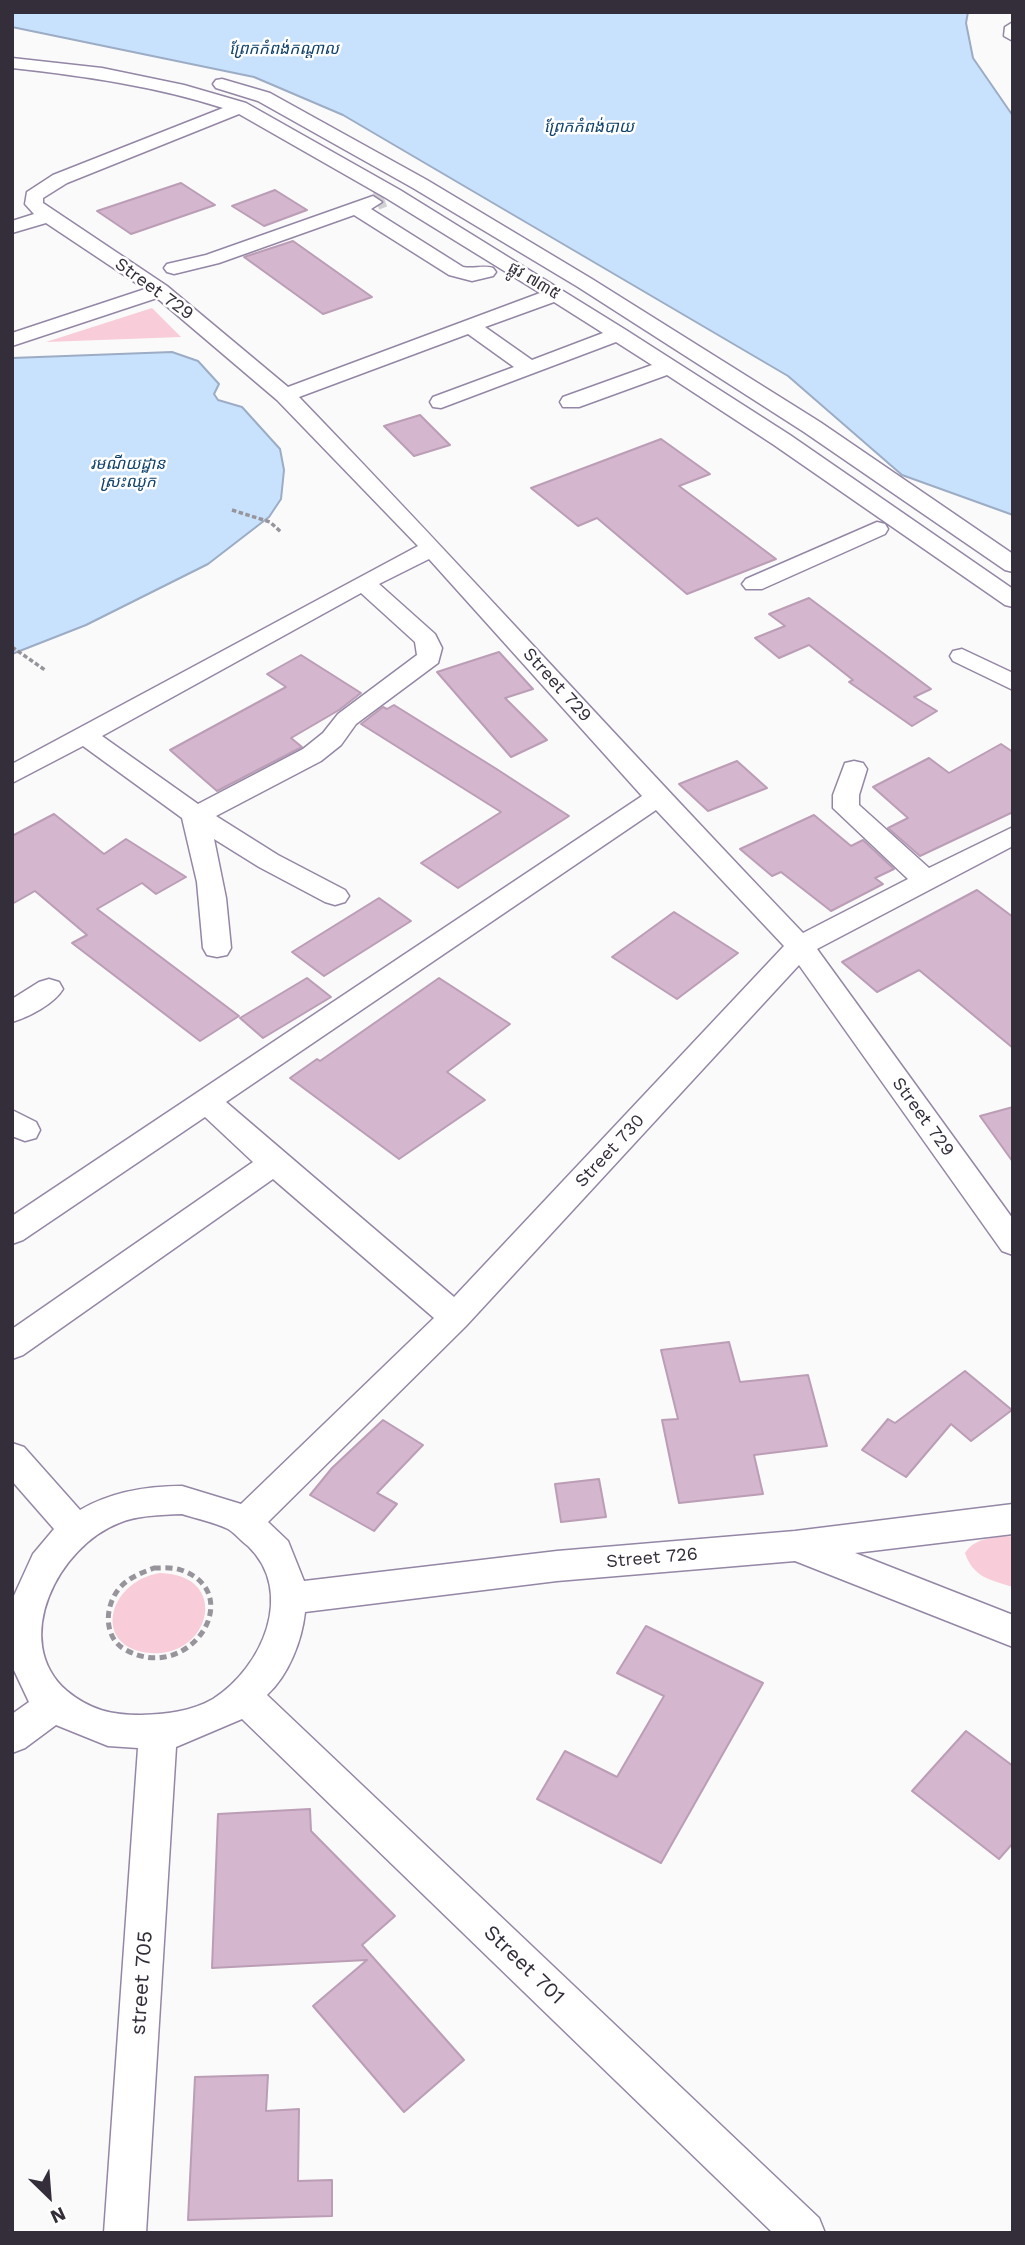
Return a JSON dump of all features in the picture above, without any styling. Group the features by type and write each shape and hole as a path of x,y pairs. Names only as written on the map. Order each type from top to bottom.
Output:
{"street":[{"path":"1013,27 1013,36"},
{"path":"12,48 117,61 202,78 264,97 420,184 585,283 812,427 1013,565"},
{"name":"ផ្លូវ ៧៣៥","path":"12,63 102,74 184,90 240,107 496,269 556,294 619,334 782,440 888,524 1013,600"},
{"path":"23,192 240,107"},
{"name":"Street 729","path":"23,192 49,216 160,277 285,395 432,548 658,797 800,946 1013,1242"},
{"path":"12,340 160,277 384,198"},
{"path":"356,208 457,271 472,275 496,269"},
{"path":"12,228 49,216"},
{"path":"285,395 556,294"},
{"path":"468,325 530,368"},
{"path":"441,402 619,334"},
{"path":"571,402 668,367"},
{"path":"754,584 888,524"},
{"path":"12,775 432,548"},
{"path":"195,816 312,755 332,739 347,719 429,658 430,648 426,639 364,583"},
{"path":"962,656 1013,683"},
{"path":"85,735 195,816 274,866 335,896"},
{"path":"853,769 846,795 846,807 928,881"},
{"path":"12,1232 658,797"},
{"path":"195,816 212,877 217,948"},
{"name":"Street 730","path":"246,1522 456,1317 800,946 1009,841"},
{"path":"12,1012 49,989"},
{"path":"207,1102 274,1163 456,1317"},
{"path":"12,1346 274,1163"},
{"path":"12,1457 76,1530"},
{"path":"166,1500 201,1503 246,1522 275,1550 288,1578 291,1598 289,1626 276,1659 244,1697 204,1721 158,1732 118,1732 96,1727 55,1704 30,1672 16,1627 34,1577 51,1552 76,1530 119,1508 166,1500"},
{"name":"Street 726","path":"291,1598 557,1566 795,1546 1013,1519"},
{"path":"795,1546 1013,1631"},
{"name":"Street 701","path":"244,1697 804,2233"},
{"path":"12,1736 55,1704"},
{"name":"street 705","path":"125,2233 158,1732"}],"path":[{"path":"232,510 270,522 281,532"},
{"path":"12,647 45,670"},
{"path":"154,1568 174,1568 189,1573 201,1582 211,1598 211,1618 205,1631 190,1648 168,1657 142,1658 127,1652 113,1639 107,1619 109,1604 117,1589 136,1574 154,1568"}],"shaded area":[{"path":"152,308 181,337 46,342"},
{"path":"1013,1536 1013,1587 990,1579 978,1572 968,1561 965,1553 974,1544 986,1539"},
{"path":"160,1573 183,1577 197,1587 204,1601 205,1616 199,1630 187,1643 171,1651 151,1653 132,1649 120,1640 114,1628 113,1615 118,1601 142,1579"}],"water":[{"path":"12,12 968,12 966,23 973,58 1013,116 1013,515 902,475 788,376 343,115 254,77 12,27"},
{"name":"រមណីយដ្ឋាន ស្រះឈូក","path":"172,352 198,361 219,384 214,394 218,400 242,407 280,449 284,470 281,499 269,517 208,564 86,625 12,654 12,358"}],"building":[{"path":"181,183 215,205 131,234 97,211"},
{"path":"275,190 307,210 264,226 232,206"},
{"path":"293,241 372,297 323,314 244,257"},
{"path":"420,415 450,445 414,456 384,426"},
{"path":"661,439 710,474 679,486 776,559 687,594 597,518 578,526 531,488"},
{"path":"809,598 931,689 914,697 937,711 912,726 849,682 853,680 809,645 779,658 755,638 785,626 769,614"},
{"path":"499,652 533,689 505,698 547,740 511,757 437,672"},
{"path":"301,655 361,693 339,710 291,738 302,747 217,791 170,750 286,687 267,674"},
{"path":"394,705 569,816 458,888 421,863 501,812 361,724 383,707 387,709"},
{"path":"1001,744 1013,752 1013,812 920,856 888,828 908,818 873,787 929,758 949,773"},
{"path":"737,761 767,788 708,811 679,784"},
{"path":"54,814 104,854 126,839 186,877 156,894 142,883 97,909 239,1016 200,1041 72,943 87,935 35,891 12,904 12,836"},
{"path":"814,815 851,846 863,840 894,869 875,878 883,884 831,911 781,872 772,876 740,849"},
{"path":"977,890 1013,917 1013,1048 919,970 877,992 842,962"},
{"path":"379,898 411,921 324,976 292,952"},
{"path":"674,912 738,953 677,999 612,957"},
{"path":"307,978 331,997 263,1038 240,1018"},
{"path":"439,978 510,1024 447,1072 485,1100 399,1159 290,1078 317,1059 320,1061"},
{"path":"1013,1107 1013,1162 980,1116"},
{"path":"729,1342 740,1382 808,1375 827,1446 754,1455 763,1494 679,1503 662,1420 678,1419 661,1350"},
{"path":"965,1371 1012,1410 971,1441 951,1424 906,1477 862,1450 888,1419 895,1423"},
{"path":"383,1420 423,1445 377,1493 397,1504 374,1531 310,1495 332,1468"},
{"path":"599,1479 606,1517 561,1522 555,1484"},
{"path":"646,1626 763,1683 661,1863 537,1799 565,1751 617,1777 664,1696 617,1673"},
{"path":"966,1731 1013,1766 1013,1843 999,1859 912,1791"},
{"path":"310,1809 311,1831 395,1916 362,1945 464,2060 404,2112 313,2006 367,1960 212,1968 218,1814"},
{"path":"268,2075 266,2111 299,2109 298,2181 332,2180 332,2216 188,2220 195,2077"}],"tunnel":[{"path":"376,201 384,198"}],"water label":[{"name":"ព្រែកកំពង់កណ្តាល","path":"284,49"},
{"name":"ព្រែកកំពង់បាយ","path":"589,127"}]}
